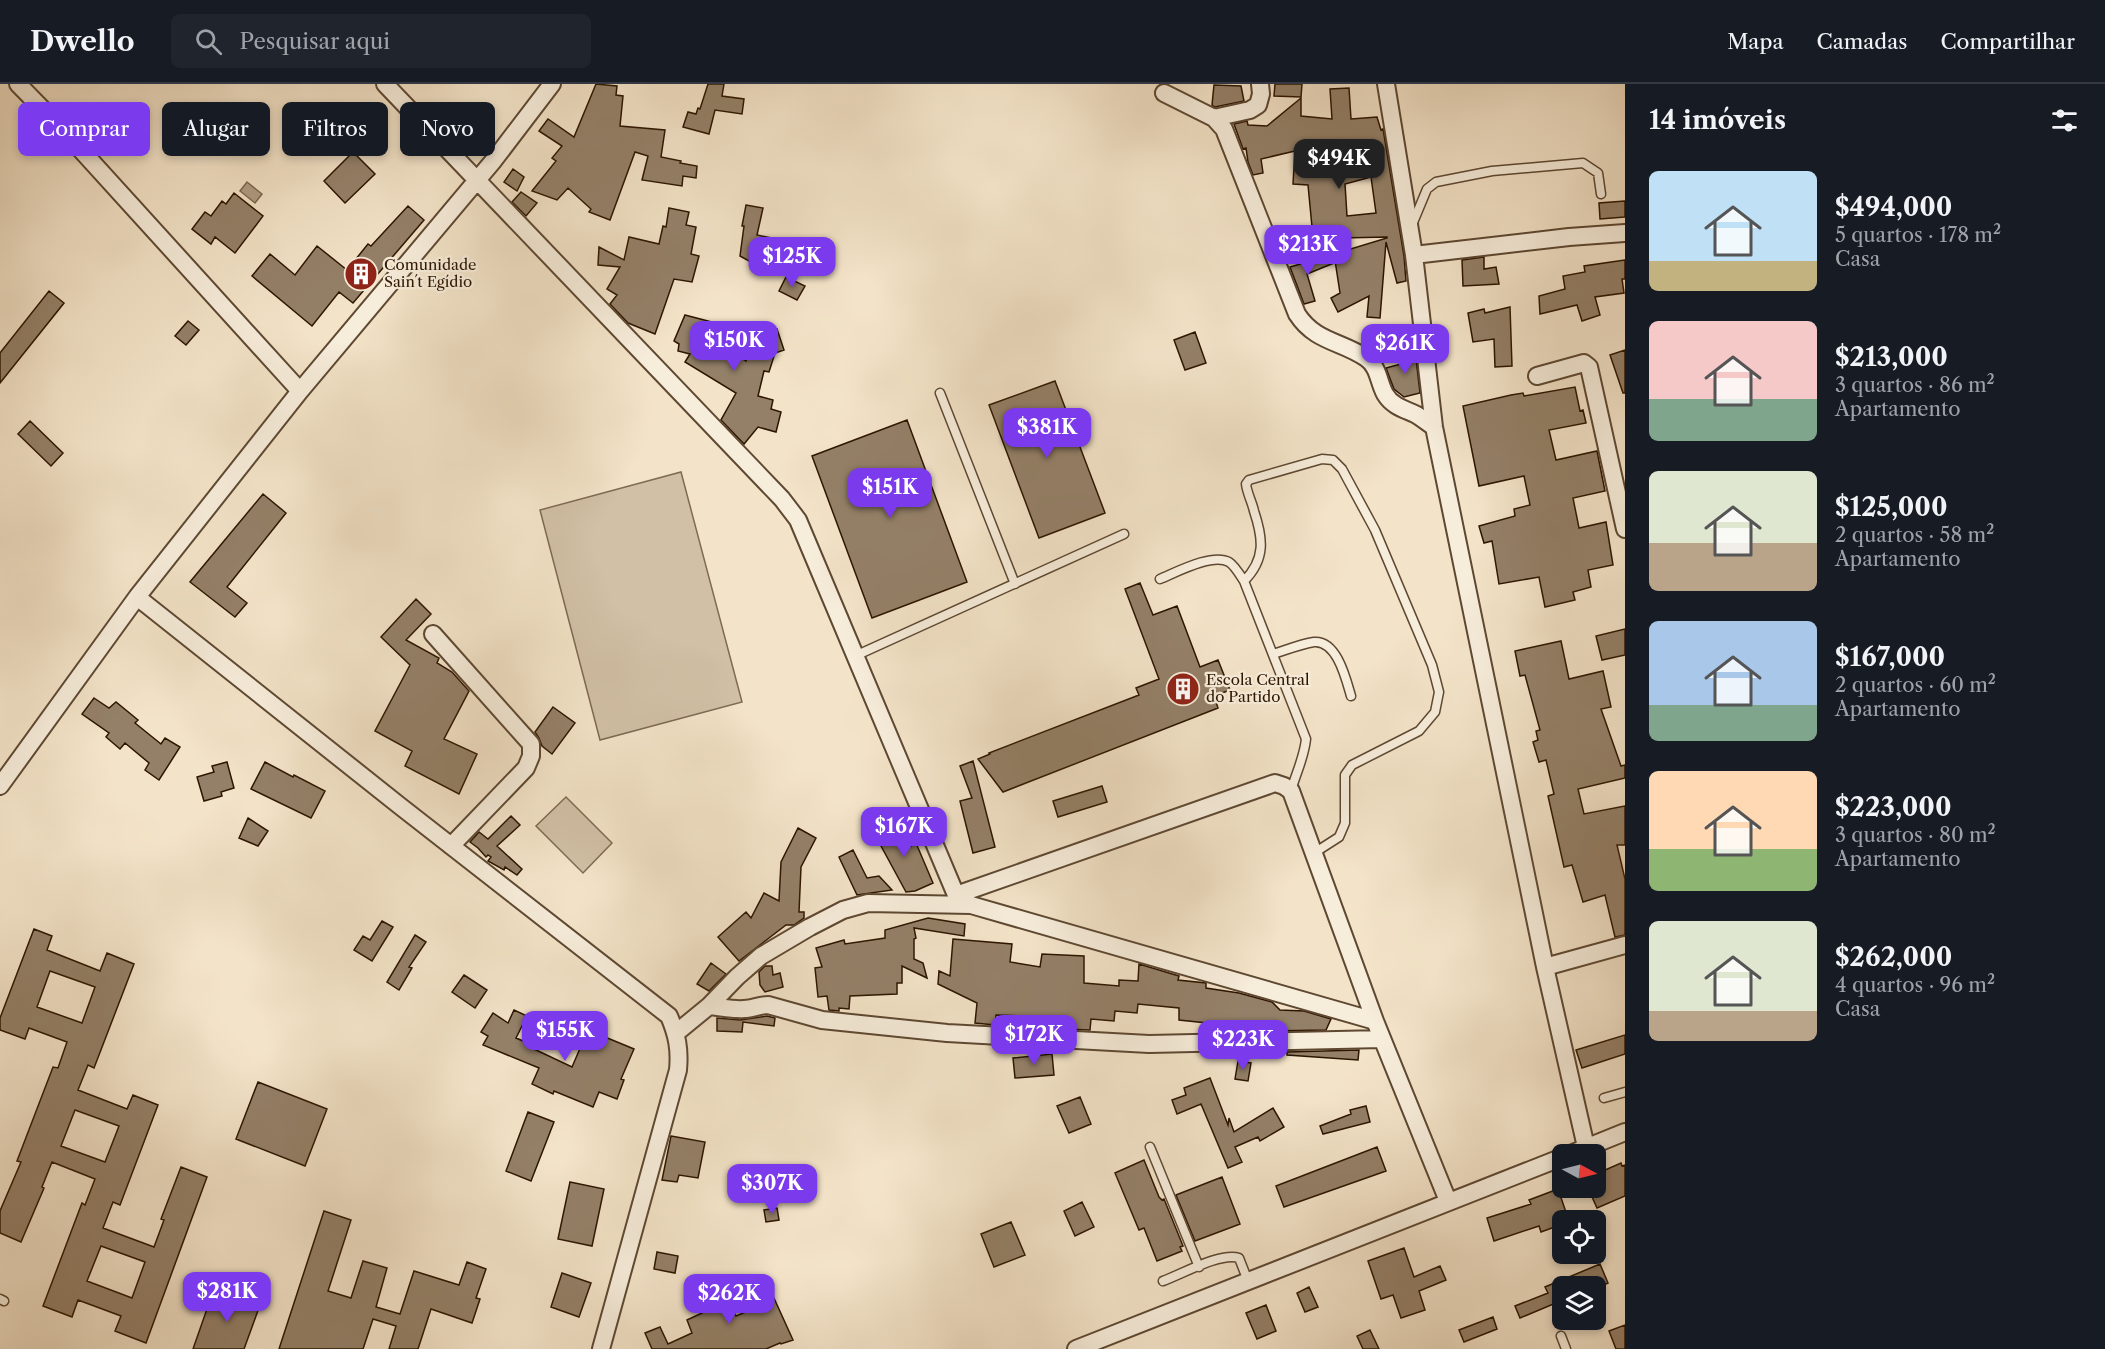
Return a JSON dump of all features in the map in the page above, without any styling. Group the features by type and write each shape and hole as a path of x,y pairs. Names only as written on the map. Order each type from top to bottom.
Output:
{"street":[{"path":"18,84 62,129 300,391"},
{"path":"385,84 782,499 798,520 956,895 971,905"},
{"path":"0,786 137,597 300,391 476,180 552,84"},
{"path":"1214,118 1250,110 1258,105 1261,94 1260,84"},
{"path":"1386,84 1414,255 1434,427 1545,967 1585,1144"},
{"path":"1164,93 1214,118 1224,129 1297,314 1305,326 1366,358 1378,372 1385,395 1398,407 1434,427"},
{"path":"1414,255 1569,237 1625,233"},
{"path":"1537,376 1584,363 1589,367 1625,529"},
{"path":"137,597 669,1016 680,1050 678,1070 600,1349"},
{"path":"433,634 531,744 531,756 526,768 451,846"},
{"path":"956,895 1275,783 1284,786 1291,791 1375,1021 1448,1201"},
{"path":"676,1034 710,1006 737,977 761,956 843,910 868,903 971,905 1375,1021"},
{"path":"1545,967 1625,945"},
{"path":"710,1006 743,1010 768,1005 822,1020 947,1033 1149,1044 1382,1039"},
{"path":"1594,1144 1625,1132"},
{"path":"1076,1349 1552,1161"}],"lane":[{"path":"1410,228 1427,189 1437,182 1492,171 1583,163 1598,173 1601,194"},
{"path":"940,393 1015,584"},
{"path":"1244,581 1253,571 1260,557 1261,537 1246,484 1250,480 1322,459 1333,460 1342,469 1375,530 1432,665 1439,692 1435,712 1419,731 1352,765 1345,775 1345,823 1339,837 1314,853"},
{"path":"855,656 1124,534"},
{"path":"1160,579 1207,561 1220,560 1230,563 1244,581 1306,739 1305,754 1291,791"},
{"path":"1273,654 1316,642 1330,647 1344,670 1351,696"},
{"path":"1604,1098 1625,1092"},
{"path":"1150,1147 1199,1267"},
{"path":"1163,1281 1218,1258 1231,1255 1239,1258 1248,1281"},
{"path":"1561,1336 1566,1349"}],"shaded area":[{"path":"247,182 262,194 255,203 240,191"},
{"path":"681,472 742,702 600,740 540,510"},
{"path":"566,797 612,843 583,873 536,826"}],"building":[{"path":"596,84 617,86 616,95 623,96 620,126 665,130 661,157 697,166 696,178 683,176 682,186 642,180 648,156 635,152 610,220 589,212 591,209 568,188 557,200 532,191 556,161 552,158 562,146 539,131 548,119 574,137"},
{"path":"708,84 724,84 722,96 744,99 742,114 715,110 709,134 683,127 688,112 696,114 698,108 700,109"},
{"path":"1275,84 1302,84 1301,97 1274,96"},
{"path":"1214,85 1241,86 1244,101 1215,107 1212,105"},
{"path":"1349,88 1351,119 1377,117 1381,130 1383,129 1406,281 1397,283 1386,242 1380,318 1367,317 1369,296 1338,312 1331,298 1340,293 1334,254 1387,237 1295,239 1295,227 1312,227 1308,185 1293,184 1295,151 1261,159 1263,173 1253,175 1246,148 1243,149 1234,124 1247,121 1248,125 1267,126 1301,98 1301,116 1332,119 1330,89","holes":["1371,177 1376,213 1347,216 1345,184"]},
{"path":"349,156 357,156 375,174 345,203 324,181"},
{"path":"513,169 524,177 517,191 504,182"},
{"path":"521,192 537,203 526,216 512,202"},
{"path":"234,193 263,216 235,253 215,237 211,244 192,229 205,212 211,216 222,201 226,204"},
{"path":"1625,201 1625,217 1600,219 1599,203"},
{"path":"746,205 763,208 757,235 787,241 782,263 762,255 758,266 740,256"},
{"path":"408,206 424,220 353,303 339,292 312,326 252,276 270,254 295,275 317,246 347,270 368,244 371,246"},
{"path":"669,208 689,212 686,225 696,227 691,254 699,256 692,282 674,279 655,334 628,323 610,304 617,295 607,289 620,267 598,265 599,247 624,260 629,237 659,244 663,226 666,227"},
{"path":"1331,255 1334,263 1307,274 1315,301 1304,304 1290,267"},
{"path":"1484,257 1484,269 1496,267 1499,284 1463,286 1462,260"},
{"path":"1625,260 1625,279 1622,279 1624,293 1595,297 1600,315 1582,321 1577,305 1540,314 1539,296 1565,289 1563,276 1585,272 1584,266"},
{"path":"786,277 805,286 797,300 779,291"},
{"path":"49,291 64,303 0,383 0,353"},
{"path":"1510,307 1512,366 1495,367 1494,339 1473,342 1468,313 1484,309 1485,313"},
{"path":"685,315 731,327 723,346 746,361 748,351 751,351 753,337 777,329 784,350 775,353 769,372 764,371 758,396 773,400 771,409 781,412 776,432 758,427 744,444 721,420 736,393 685,362 690,354 678,351 679,344 674,341"},
{"path":"188,321 199,330 186,345 175,336"},
{"path":"1195,332 1206,363 1185,370 1174,340"},
{"path":"1415,350 1420,393 1404,397 1394,389 1386,368 1401,364 1399,354"},
{"path":"1625,350 1625,393 1623,393 1610,355"},
{"path":"1055,381 1105,513 1039,538 989,405"},
{"path":"1575,387 1580,411 1583,410 1586,423 1549,430 1556,460 1597,451 1605,491 1573,498 1579,528 1606,522 1613,565 1588,570 1591,587 1573,592 1575,600 1545,607 1539,577 1499,584 1492,541 1484,543 1479,526 1515,516 1514,509 1530,505 1524,476 1479,486 1463,406 1511,395 1523,393 1524,396"},
{"path":"907,420 967,582 872,618 812,456"},
{"path":"30,421 63,453 51,466 18,434"},
{"path":"263,494 286,513 227,587 247,603 235,617 190,582"},
{"name":"Escola Central do Partido","path":"1140,583 1153,615 1177,606 1200,667 1218,660 1230,690 1214,696 1218,708 1003,792 978,759 1139,695 1136,688 1159,679 1125,589"},
{"path":"416,599 431,614 406,640 439,658 437,663 452,672 469,691 444,739 477,754 459,794 405,766 412,751 375,731 410,665 381,637"},
{"path":"1625,629 1625,655 1602,660 1596,636"},
{"path":"1561,641 1569,679 1603,671 1611,707 1601,709 1621,766 1625,765 1625,778 1578,789 1584,814 1625,806 1625,845 1617,845 1625,879 1625,935 1615,937 1605,895 1583,902 1572,865 1564,867 1548,796 1554,794 1546,760 1539,762 1533,742 1538,740 1536,731 1540,730 1525,675 1520,676 1515,651"},
{"path":"94,698 109,708 116,702 138,720 135,723 161,744 165,738 180,747 159,780 145,770 149,763 125,743 120,749 106,737 109,733 82,714"},
{"path":"553,707 575,723 552,754 542,746 535,732"},
{"path":"973,761 995,847 973,853 960,801 972,798 960,766"},
{"path":"227,762 234,788 221,792 222,796 204,801 197,777 214,772 212,766"},
{"path":"265,762 325,791 311,818 251,789"},
{"path":"1102,786 1107,802 1058,817 1053,801"},
{"path":"511,816 520,825 497,846 522,869 517,875 505,867 504,870 488,861 491,857 488,855 486,857 470,842 479,832 488,839"},
{"path":"248,818 268,831 258,846 239,838"},
{"path":"897,821 911,846 916,843 933,883 915,891 906,892 874,833"},
{"path":"798,828 816,838 801,867 799,912 804,912 804,918 794,925 786,925 739,961 718,937 746,912 751,918 764,893 779,901 781,862"},
{"path":"853,850 867,878 879,876 892,890 857,895 839,857"},
{"path":"928,918 965,924 964,936 914,928 916,938 914,939 914,959 923,963 927,978 902,966 902,983 897,983 897,994 850,996 849,1009 839,1008 839,1011 829,1010 827,996 818,997 815,968 822,967 816,948 844,940 845,944 885,938 885,930"},
{"path":"382,921 393,927 372,961 354,950 363,936 370,940"},
{"path":"34,929 52,936 47,950 100,971 107,953 134,964 94,1068 88,1065 78,1090 127,1109 133,1095 158,1105 120,1205 113,1202 103,1228 154,1247 164,1220 161,1219 181,1167 207,1177 146,1343 115,1331 121,1316 78,1300 72,1317 43,1306 82,1203 85,1205 95,1179 52,1162 42,1187 44,1188 21,1242 0,1233 0,1211 21,1162 17,1161 53,1067 58,1068 67,1042 29,1028 25,1039 0,1030 0,1018","holes":["50,971 95,987 82,1023 37,1007","75,1110 119,1126 105,1162 61,1146","101,1246 145,1262 132,1298 87,1281"]},
{"path":"415,935 426,942 409,967 412,968 399,990 387,982"},
{"path":"953,939 1012,944 1010,962 1040,967 1042,954 1084,956 1084,983 1119,986 1119,980 1138,981 1139,964 1179,976 1178,980 1206,983 1206,988 1239,993 1272,1002 1280,1010 1304,1011 1331,1019 1326,1030 1269,1031 1267,1028 1241,1023 1240,1032 1208,1032 1207,1023 1179,1020 1179,1008 1138,1004 1137,1013 1115,1011 1114,1021 1091,1019 1090,1030 1061,1029 1062,1022 1024,1020 1024,1016 996,1015 995,1025 975,1023 977,1003 938,984 939,971 950,976"},
{"path":"711,963 726,974 709,991 697,984"},
{"path":"765,966 772,966 773,975 780,973 783,987 765,992 760,985 759,972"},
{"path":"464,975 487,990 475,1008 452,992"},
{"path":"514,1010 527,1016 516,1038 572,1067 588,1030 634,1049 621,1079 624,1080 617,1099 599,1092 593,1107 554,1091 553,1094 532,1084 539,1068 483,1045 488,1036 481,1032 493,1013 508,1023"},
{"path":"767,1016 775,1018 774,1026 743,1022 742,1032 717,1031 717,1018 740,1020"},
{"path":"1625,1035 1625,1054 1582,1068 1576,1050"},
{"path":"1359,1050 1358,1060 1287,1055 1287,1052"},
{"path":"1052,1054 1054,1075 1015,1078 1013,1058"},
{"path":"1238,1061 1251,1063 1248,1081 1235,1079"},
{"path":"1210,1078 1228,1125 1229,1118 1234,1132 1273,1108 1284,1127 1260,1141 1258,1137 1235,1147 1242,1162 1228,1168 1201,1104 1177,1114 1172,1100 1186,1095 1184,1088"},
{"path":"258,1082 327,1109 305,1166 236,1139"},
{"path":"1080,1097 1091,1124 1069,1133 1057,1106"},
{"path":"1366,1106 1370,1122 1323,1134 1320,1126 1351,1114 1350,1110"},
{"path":"528,1112 554,1122 531,1181 506,1171"},
{"path":"671,1136 705,1142 698,1178 679,1175 677,1182 662,1180"},
{"path":"1377,1147 1386,1171 1284,1207 1276,1186"},
{"path":"1144,1160 1159,1197 1164,1199 1183,1246 1180,1247 1182,1251 1157,1261 1144,1228 1139,1230 1115,1173"},
{"path":"1621,1163 1622,1166 1625,1165 1625,1196 1597,1208 1592,1198 1606,1198 1606,1170"},
{"path":"1222,1177 1240,1224 1195,1241 1176,1195"},
{"path":"570,1182 604,1189 592,1246 558,1239"},
{"path":"1552,1191 1552,1198 1561,1198 1565,1210 1552,1210 1552,1228 1541,1232 1539,1226 1494,1241 1487,1218 1531,1204 1529,1200"},
{"path":"1082,1202 1094,1227 1075,1236 1064,1211"},
{"path":"777,1208 779,1220 766,1222 764,1210"},
{"path":"324,1211 351,1220 328,1291 351,1298 363,1261 387,1268 376,1307 400,1314 414,1271 459,1285 467,1262 486,1269 476,1298 480,1299 472,1323 431,1309 418,1349 389,1349 396,1326 373,1319 363,1349 279,1349"},
{"path":"1011,1222 1025,1255 994,1267 981,1234"},
{"path":"1404,1248 1414,1277 1440,1266 1446,1280 1419,1291 1425,1310 1401,1318 1393,1295 1381,1299 1368,1261"},
{"path":"657,1252 678,1256 675,1273 654,1269"},
{"path":"1600,1264 1605,1276 1571,1276"},
{"path":"562,1273 591,1283 579,1317 551,1307"},
{"path":"721,1284 736,1316 760,1306 753,1292 768,1285 793,1340 766,1349 652,1349 645,1333 660,1327 668,1344 692,1333 687,1320 702,1313 695,1294"},
{"path":"1552,1284 1552,1305 1520,1318 1515,1306 1548,1293 1545,1287"},
{"path":"1309,1287 1318,1307 1305,1312 1297,1293"},
{"path":"214,1289 260,1305 244,1349 193,1349"},
{"path":"1266,1305 1276,1331 1257,1339 1246,1313"},
{"path":"1493,1317 1497,1329 1464,1342 1459,1330"},
{"path":"1625,1325 1625,1349 1616,1349 1609,1331"},
{"path":"1370,1330 1379,1349 1363,1349 1357,1336"}],"place":[{"name":"Comunidade Sain´t Egídio","path":"361,274"},
{"name":"Escola Central do Partido","path":"1183,689"}]}
